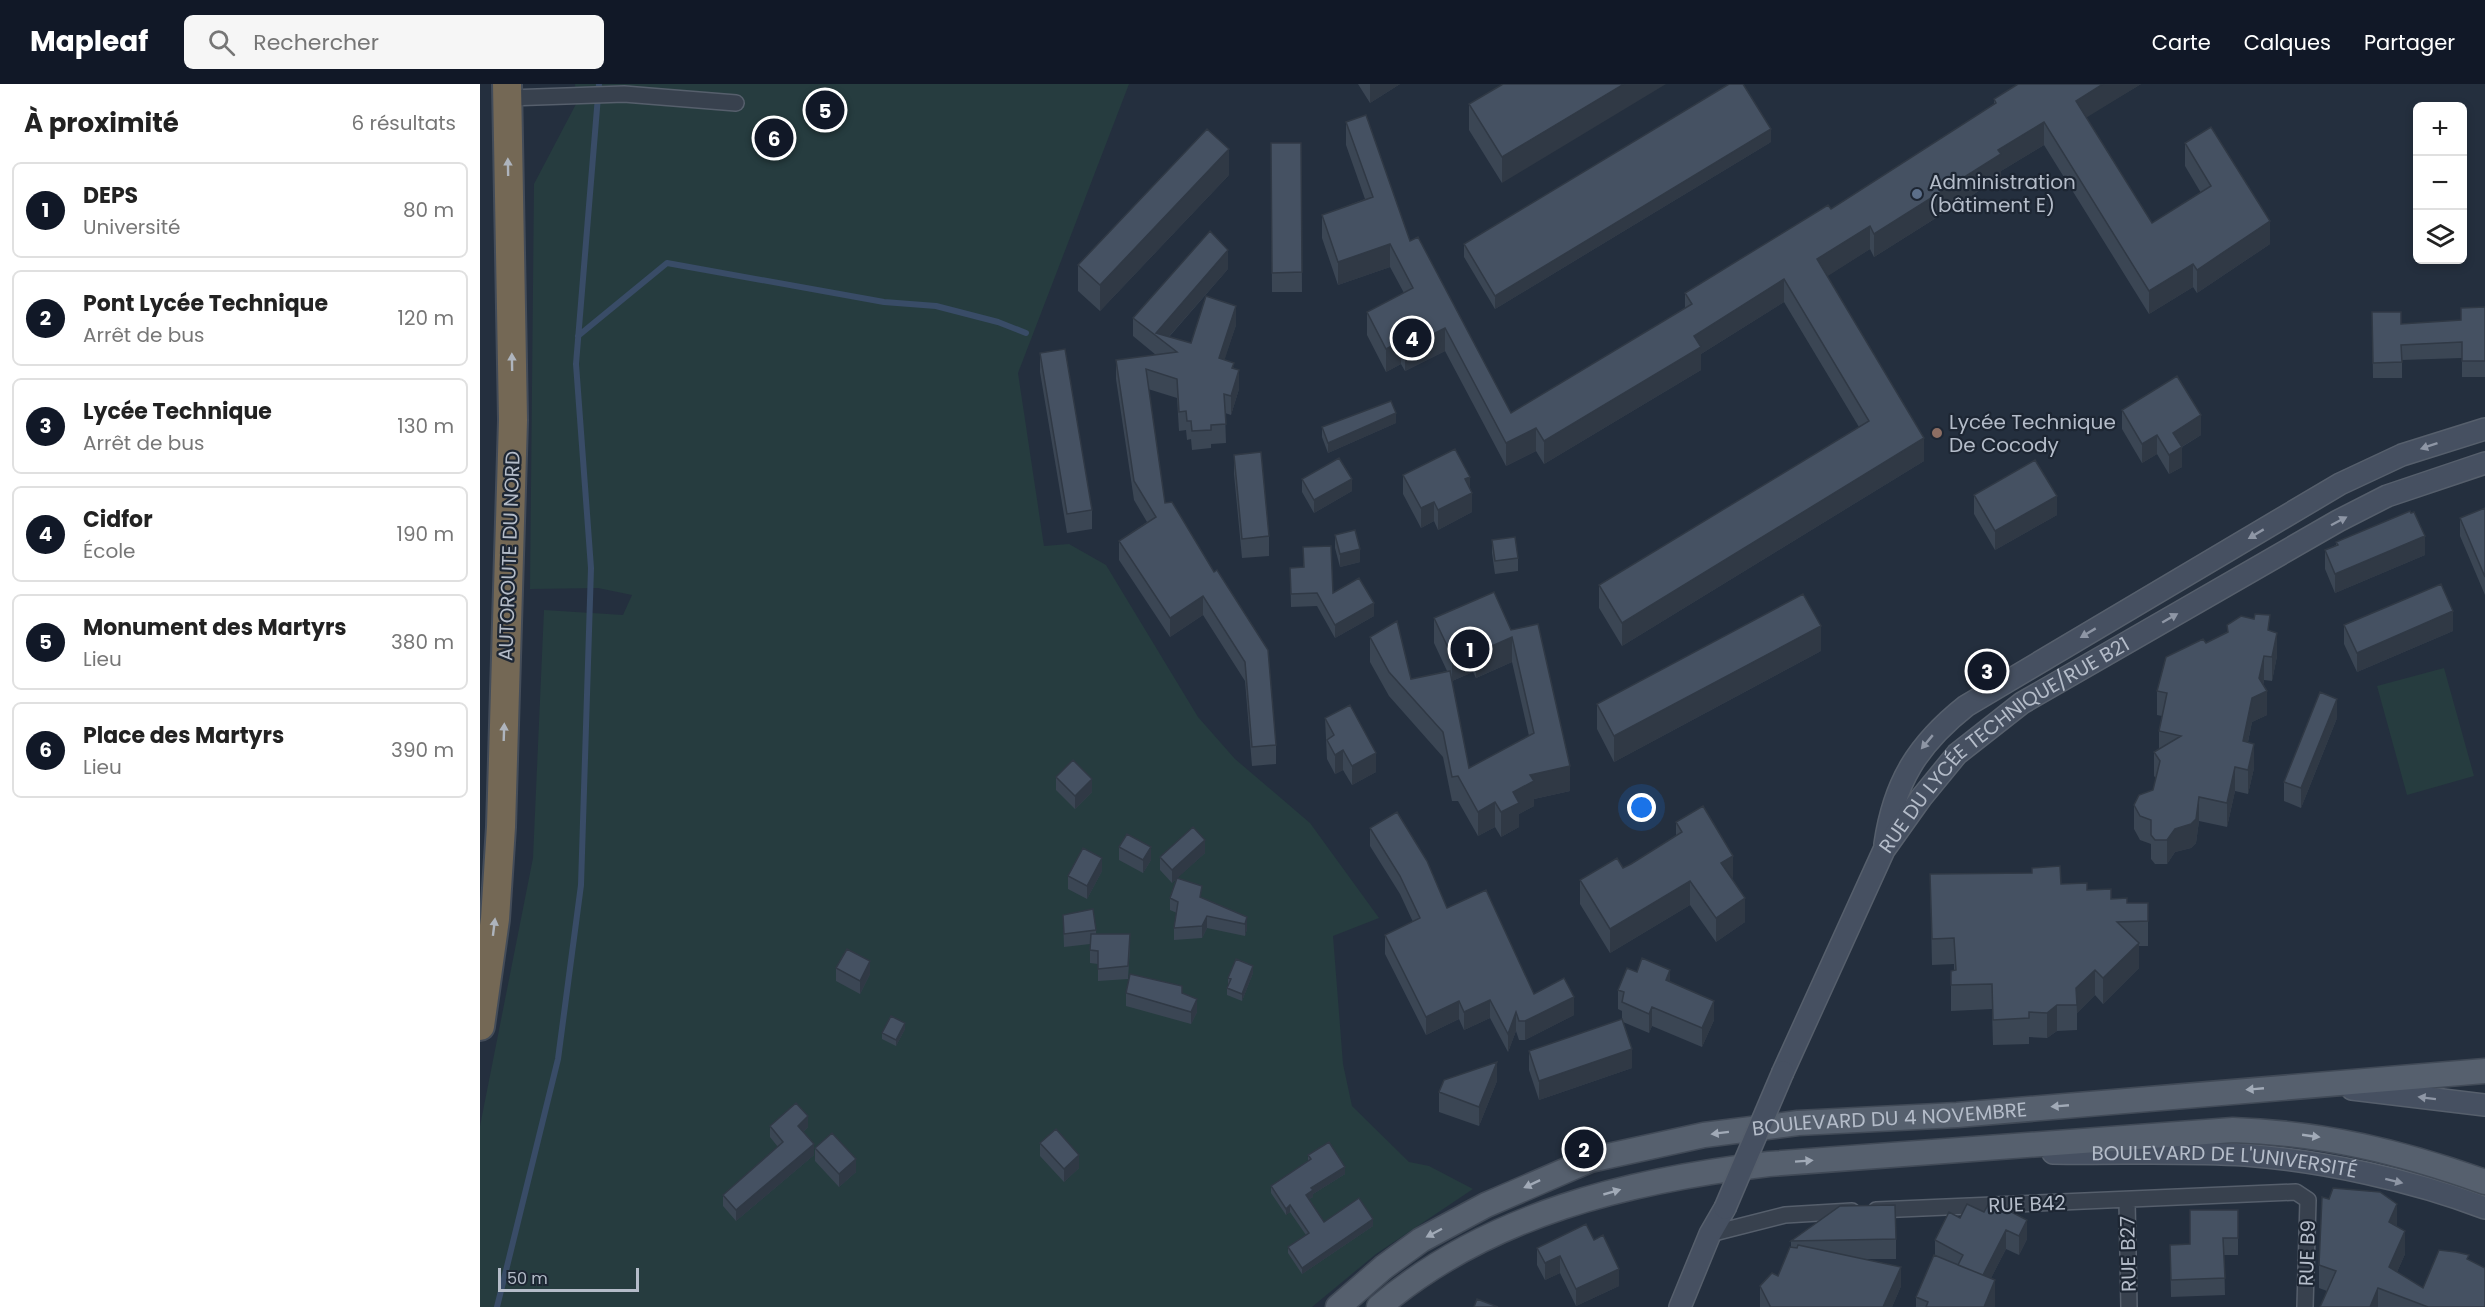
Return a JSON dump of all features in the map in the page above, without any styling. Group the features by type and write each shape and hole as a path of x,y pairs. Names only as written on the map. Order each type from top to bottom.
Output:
{"highway":[{"name":"AUTOROUTE DU NORD","path":"480,1026 495,919 502,791 513,420 507,91"}],"main road":[{"name":"BOULEVARD DU 4 NOVEMBRE","path":"1338,1307 1384,1267 1421,1240 1486,1205 1590,1160 1704,1135 1798,1123 1957,1115 2186,1094 2485,1071"},
{"path":"2186,1094 2188,1132"},
{"name":"BOULEVARD DU 4 NOVEMBRE","path":"1379,1307 1434,1266 1497,1231 1547,1211 1620,1190 1705,1171 1769,1164 2234,1130 2279,1131 2322,1138 2420,1159 2485,1182"}],"street":[{"path":"507,91 624,94 736,104"},
{"name":"RUE DU LYCÉE TECHNIQUE/RUE B21","path":"1884,850 1890,812 1915,758 1940,727 1966,706 2340,484 2402,455 2485,429"},
{"name":"RUE DU LYCÉE TECHNIQUE/RUE B21","path":"1884,850 1921,798 1958,754 2022,703 2348,516 2387,496 2485,463"},
{"path":"1680,1307 1710,1234 1725,1208 1783,1072 1884,850"},
{"path":"2313,1084 2485,1104"},
{"name":"BOULEVARD DE L'UNIVERSITÉ","path":"1960,1151 2244,1155 2368,1175 2485,1208"},
{"name":"RUE B42","path":"1710,1234 1785,1215 1813,1212 2127,1201 2296,1192 2308,1200"},
{"name":"RUE B9","path":"2305,1307 2308,1200"},
{"name":"RUE B27","path":"2127,1201 2129,1307"}],"green space":[{"path":"575,84 1129,84 1018,373 1044,546 1069,544 1106,565 1198,717 1235,759 1310,823 1379,918 1333,936 1343,1064 1352,1106 1409,1162 1429,1166 1473,1189 1376,1254 1312,1307 480,1307 480,1126 533,858 544,610 623,615 632,595 598,588 530,589 534,184 576,104"},
{"path":"2444,668 2474,776 2407,795 2377,686"}],"building":[{"path":"1503,84 1624,84 1502,157 1469,104"},
{"path":"1729,84 1743,84 1771,129 1495,296 1464,244"},
{"path":"2018,84 2103,84 2076,101 2152,223 2211,186 2185,143 2211,127 2270,221 2197,270 2193,264 2149,291 2044,122 1998,150 2001,154 1874,234 1870,226 1817,259 1924,438 1622,623 1599,585 1869,421 1784,279 1694,336 1701,347 1544,441 1536,428 1506,443 1445,328 1405,348 1401,341 1386,349 1367,312 1413,288 1390,244 1338,262 1322,215 1373,197 1346,122 1366,115 1410,241 1418,237 1511,413 1692,304 1685,293 1828,205 1831,209 1996,103 1994,99"},
{"path":"1207,129 1229,149 1100,285 1078,265"},
{"path":"1271,143 1301,143 1302,272 1272,273"},
{"path":"1210,231 1228,250 1156,333 1191,343 1206,296 1236,306 1219,358 1234,363 1232,368 1239,370 1231,396 1224,394 1226,424 1211,425 1211,430 1192,431 1191,421 1187,421 1186,411 1179,412 1177,379 1146,369 1165,503 1172,502 1214,572 1217,570 1268,650 1276,745 1252,747 1245,662 1203,596 1170,618 1119,541 1156,517 1134,481 1116,360 1177,352 1133,318"},
{"path":"2485,307 2485,361 2462,361 2462,342 2401,345 2402,362 2373,363 2372,312 2401,312 2401,324 2461,320 2461,308"},
{"path":"1065,349 1092,510 1067,514 1040,353"},
{"path":"2177,376 2201,415 2173,433 2182,447 2169,455 2157,435 2142,444 2122,410"},
{"path":"1391,401 1396,413 1328,443 1322,427"},
{"path":"1455,449 1470,477 1465,479 1472,493 1438,510 1434,502 1421,508 1403,475"},
{"path":"1261,452 1269,536 1242,539 1234,455"},
{"path":"1339,458 1352,479 1314,500 1302,479"},
{"path":"2035,460 2057,496 1995,531 1974,495"},
{"path":"2485,508 2485,577 2460,518"},
{"path":"2410,511 2414,512 2425,536 2335,574 2325,550 2338,545 2336,542"},
{"path":"1355,530 1360,549 1340,554 1335,535"},
{"path":"1515,537 1518,558 1495,561 1492,540"},
{"path":"1331,546 1333,593 1359,578 1374,603 1335,625 1317,593 1291,594 1290,568 1304,567 1303,547"},
{"path":"2441,584 2453,611 2357,653 2344,625"},
{"path":"1494,592 1511,630 1538,624 1570,766 1530,775 1534,781 1513,792 1519,803 1501,812 1495,802 1478,812 1458,776 1452,777 1443,732 1389,672 1370,637 1397,621 1411,679 1450,671 1469,768 1534,733 1512,637 1476,653 1473,647 1452,656 1434,618"},
{"path":"1803,594 1821,626 1614,736 1597,704"},
{"path":"2255,614 2270,615 2268,630 2277,633 2272,657 2264,656 2259,678 2267,691 2252,698 2243,741 2254,744 2248,770 2235,767 2227,803 2199,797 2196,819 2191,824 2175,829 2167,840 2155,840 2151,835 2151,820 2140,816 2134,805 2139,795 2153,790 2160,761 2154,752 2181,736 2159,731 2167,693 2157,691 2166,657 2203,639 2206,643 2228,632 2227,625 2241,616 2254,619"},
{"path":"2320,692 2337,699 2301,788 2284,782"},
{"path":"1350,705 1376,753 1352,766 1343,750 1335,755 1327,740 1334,735 1325,718"},
{"path":"1073,760 1092,779 1075,796 1056,777"},
{"path":"1703,806 1733,856 1721,863 1745,898 1716,918 1690,881 1610,929 1580,880 1617,858 1623,868 1631,864 1682,832 1676,822"},
{"path":"1397,812 1427,861 1447,908 1486,890 1534,994 1564,978 1574,997 1525,1021 1519,1021 1516,1012 1508,1034 1490,1000 1464,1012 1459,1001 1426,1017 1385,935 1420,918 1400,876 1370,828"},
{"path":"1193,827 1205,840 1172,870 1160,857"},
{"path":"1127,834 1151,847 1143,860 1119,847"},
{"path":"1083,848 1102,858 1087,886 1068,876"},
{"path":"2060,866 2061,884 2087,883 2087,890 2111,889 2111,899 2127,898 2127,903 2148,903 2148,921 2117,922 2139,943 2103,978 2095,970 2076,988 2077,1005 2057,1005 2047,1013 2029,1012 2029,1018 1993,1020 1992,984 1951,985 1951,971 1956,970 1954,938 1932,939 1930,874 2032,873 2032,868"},
{"path":"1177,878 1202,886 1200,897 1247,917 1245,924 1207,916 1202,926 1174,928 1178,902 1170,898"},
{"path":"1093,909 1096,930 1064,934 1063,915"},
{"path":"1091,934 1130,934 1128,966 1098,969 1098,951 1090,950"},
{"path":"847,949 870,961 860,981 836,968"},
{"path":"1642,958 1670,970 1666,980 1714,1001 1702,1028 1652,1007 1649,1014 1622,1002 1624,992 1618,990 1627,968 1637,972"},
{"path":"1236,959 1253,966 1242,994 1227,988 1231,979 1228,978"},
{"path":"1130,974 1182,986 1182,993 1197,999 1191,1012 1126,993"},
{"path":"891,1016 905,1023 896,1040 882,1033"},
{"path":"1622,1019 1632,1049 1539,1081 1529,1051"},
{"path":"1497,1062 1479,1107 1439,1092 1444,1080"},
{"path":"796,1103 808,1116 798,1126 814,1144 736,1210 723,1195 783,1142 770,1126"},
{"path":"1056,1129 1079,1155 1064,1169 1040,1143"},
{"path":"832,1133 856,1159 839,1174 815,1148"},
{"path":"1329,1142 1345,1167 1311,1188 1313,1190 1306,1195 1324,1222 1359,1198 1373,1219 1302,1268 1288,1247 1309,1233 1290,1205 1286,1209 1271,1186 1311,1159 1308,1155"},
{"path":"2333,1188 2380,1192 2397,1204 2389,1222 2405,1231 2389,1267 2423,1288 2439,1250 2469,1255 2467,1259 2485,1268 2485,1307 2428,1307 2378,1288 2370,1307 2320,1307 2336,1271 2319,1265 2322,1197 2329,1199"},
{"path":"1990,1201 2027,1220 2019,1236 2006,1230 1983,1275 1958,1265 1963,1255 1935,1240 1949,1212 1960,1218 1967,1204 1984,1212"},
{"path":"1895,1205 1896,1239 1791,1241 1840,1206"},
{"path":"2190,1210 2238,1210 2238,1238 2223,1238 2225,1278 2171,1280 2170,1245 2190,1244"},
{"path":"1586,1224 1594,1240 1603,1235 1619,1269 1576,1289 1560,1256 1545,1263 1537,1248"},
{"path":"1798,1245 1901,1267 1883,1307 1770,1307 1760,1286 1772,1273 1778,1276 1790,1247 1797,1248"},
{"path":"1934,1255 1995,1280 1984,1307 1926,1307 1928,1302 1916,1297"},
{"path":"1477,1299 1498,1307 1474,1307"}],"waterway":[{"path":"497,1307 558,1059 581,885 591,568 576,364 599,84"},
{"path":"578,336 667,263 884,302 936,306 998,322 1026,333"}],"place":[{"name":"Monument des Martyrs","path":"825,110"},
{"name":"Place des Martyrs","path":"774,138"},
{"name":"Administration (bâtiment E)","path":"1917,194"},
{"name":"Cidfor","path":"1412,338"},
{"name":"Lycée Technique De Cocody","path":"1937,433"},
{"name":"DEPS","path":"1470,649"},
{"name":"Lycée Technique","path":"1987,671"},
{"name":"Pont Lycée Technique","path":"1584,1149"}]}
